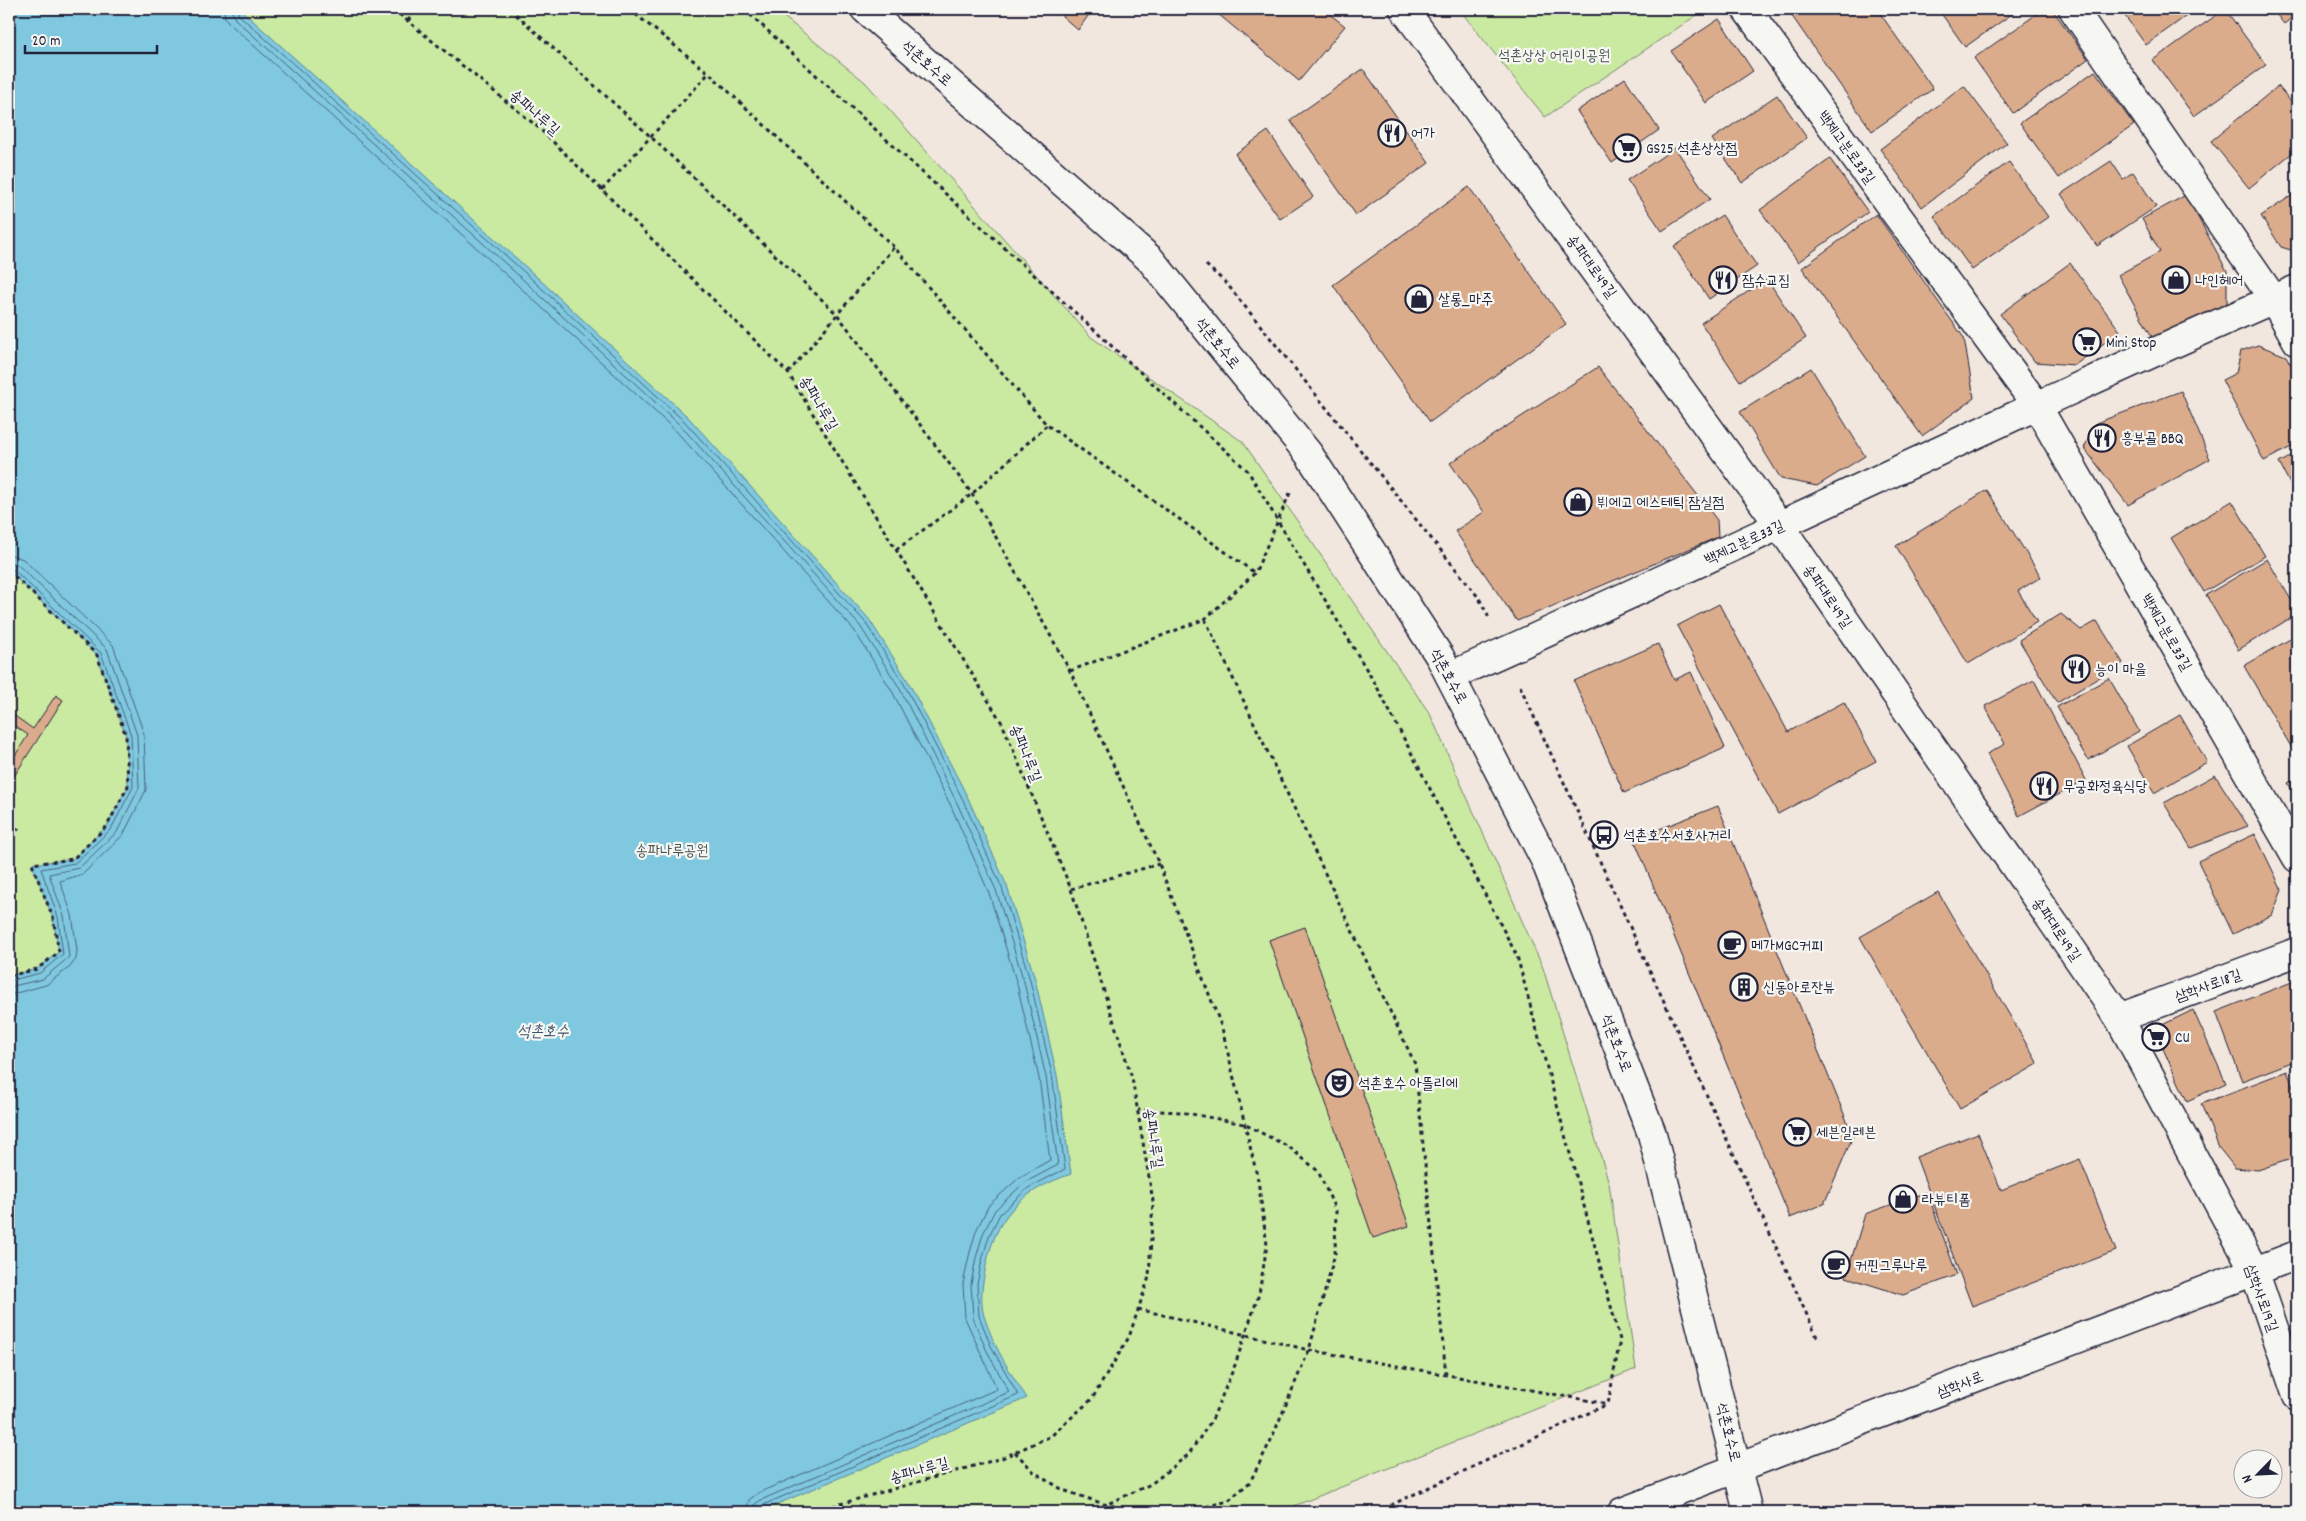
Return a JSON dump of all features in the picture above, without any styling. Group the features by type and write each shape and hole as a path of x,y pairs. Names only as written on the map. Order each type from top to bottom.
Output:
{"street":[{"name":"석촌호수로","path":"865,9 1150,259 1308,453 1440,657 1545,860 1652,1134 1748,1512"},
{"name":"송파대로49길","path":"1404,9 1780,526 2119,1018 2218,1204"},
{"name":"백제고분로33길","path":"1746,9 2037,406 2297,858"},
{"path":"2073,9 2285,295 2297,341"},
{"name":"백제고분로33길","path":"1450,676 1780,526 2037,406 2285,295"},
{"name":"삼학사로18길","path":"2119,1018 2297,952"},
{"name":"삼학사로19길","path":"2218,1204 2254,1270 2297,1396"},
{"name":"삼학사로","path":"1622,1512 2297,1255"}],"path":[{"name":"송파나루길","path":"393,9 539,128 788,373 1002,723 1071,889 1132,1078 1152,1201 1149,1276 1129,1338 1092,1399 1051,1436 1002,1458 812,1512"},
{"path":"408,21 416,9"},
{"path":"510,9 650,136 837,314 972,494 1070,671 1159,864 1222,1028 1258,1180 1267,1245 1259,1294 1246,1334 1212,1420 1188,1456 1150,1484 1107,1506 1090,1512"},
{"path":"629,9 709,73 894,247 1047,425 1254,573"},
{"path":"744,9 1248,471 1377,687 1517,956 1620,1340 1608,1404"},
{"path":"602,190 709,73"},
{"path":"788,373 894,247"},
{"path":"896,550 972,494 1047,425"},
{"path":"1070,671 1205,619 1254,573 1308,453"},
{"path":"9,571 97,655 126,736 128,786 107,826 72,859 32,864 53,918 59,952 37,969 9,976"},
{"path":"1205,619 1415,1064 1446,1375"},
{"path":"9,824 21,832"},
{"path":"1071,889 1159,864"},
{"path":"1015,1452 1034,1472 1062,1490 1107,1506 1146,1511 1190,1511 1228,1501 1250,1482 1309,1350 1335,1254 1336,1211 1318,1171 1289,1147 1244,1124 1181,1112 1138,1110"},
{"path":"1138,1309 1309,1350 1608,1404"},
{"path":"1376,1512 1608,1404"}],"green space":[{"name":"송파나루공원","path":"9,9 774,9 865,82 1091,337 1243,442 1430,714 1543,968 1609,1183 1636,1369 1279,1512 9,1512"},
{"name":"석촌상상 어린이공원","path":"1459,9 1706,9 1545,117"}],"water":[{"name":"석촌호수","path":"9,9 240,9 526,267 689,418 869,619 908,681 968,798 1007,886 1035,979 1057,1075 1071,1174 1037,1189 1012,1209 995,1236 989,1252 982,1288 983,1311 992,1338 1014,1379 1027,1398 759,1512 9,1512 9,976 37,969 59,952 53,918 32,864 73,859 107,826 128,786 126,736 97,655 9,571"}],"building":[{"path":"1054,9 1093,9 1078,30"},
{"path":"1212,9 1323,9 1345,26 1299,81"},
{"path":"1787,9 1877,9 1933,89 1872,131"},
{"path":"1938,9 2019,9 1965,47"},
{"path":"2044,9 2052,9 2088,59 2013,113 1974,58"},
{"path":"2120,9 2196,9 2146,45"},
{"path":"2225,9 2266,65 2194,116 2153,60"},
{"path":"2272,9 2297,9 2297,14 2284,24"},
{"path":"1719,19 1753,71 1706,103 1671,51"},
{"path":"1363,69 1429,163 1356,215 1290,120"},
{"path":"2095,71 2134,125 2059,178 2020,123"},
{"path":"1625,78 1659,130 1612,163 1577,111"},
{"path":"1964,86 2007,143 1922,207 1880,149"},
{"path":"2278,86 2297,109 2297,149 2249,188 2211,141"},
{"path":"1777,95 1807,138 1742,183 1712,139"},
{"path":"1268,131 1313,197 1280,219 1235,154"},
{"path":"1675,148 1710,199 1662,231 1627,180"},
{"path":"1830,159 1868,212 1798,262 1760,210"},
{"path":"2111,161 2123,179 2133,172 2156,207 2097,246 2061,194"},
{"path":"2009,162 2048,217 1972,270 1934,216"},
{"path":"1469,187 1566,324 1430,422 1333,285"},
{"path":"2297,192 2297,252 2281,247 2261,216"},
{"path":"2186,195 2227,271 2227,306 2156,344 2118,275 2160,252 2142,219"},
{"path":"1876,214 1964,338 1974,398 1922,436 1802,268"},
{"path":"1722,215 1757,266 1709,299 1674,247"},
{"path":"2070,263 2120,331 2075,365 2035,362 2000,314"},
{"path":"1767,279 1806,338 1740,381 1701,323"},
{"path":"2258,345 2286,356 2297,376 2297,444 2264,461 2222,380 2236,373 2241,351"},
{"path":"1598,367 1717,520 1718,537 1517,621 1455,531 1484,512 1450,463"},
{"path":"1811,368 1865,456 1817,486 1781,479 1740,412"},
{"path":"2181,391 2210,459 2128,505 2084,448 2096,423"},
{"path":"2297,453 2297,497 2279,463"},
{"path":"1987,490 2041,577 2018,591 2037,622 1968,664 1896,546"},
{"path":"2232,501 2265,556 2204,592 2171,538"},
{"path":"2267,559 2297,610 2297,614 2238,650 2206,595"},
{"path":"1719,604 1788,732 1844,702 1876,761 1778,814 1677,626"},
{"path":"2061,614 2081,630 2097,621 2123,663 2057,703 2019,640"},
{"path":"2297,635 2297,757 2244,666"},
{"path":"1658,644 1674,680 1691,672 1725,748 1624,793 1574,681"},
{"path":"2109,678 2139,731 2088,760 2057,707"},
{"path":"2034,680 2086,780 2019,816 1987,754 2005,744 1985,706"},
{"path":"56,695 63,700 9,784 9,765 28,735 9,722 9,712 33,729"},
{"path":"2180,715 2207,762 2154,793 2127,746"},
{"path":"2215,775 2248,826 2191,848 2164,803"},
{"path":"2297,778 2297,799 2288,783"},
{"name":"신동아로잔뷰","path":"1718,806 1853,1136 1824,1204 1790,1218 1634,839"},
{"path":"2255,834 2282,890 2272,915 2233,934 2198,861"},
{"path":"1938,892 2038,1064 1960,1109 1860,937"},
{"name":"석촌호수 아뜰리에","path":"1305,927 1409,1226 1373,1238 1269,940"},
{"path":"2297,980 2297,1060 2242,1081 2216,1012"},
{"path":"2193,1010 2226,1083 2187,1101 2154,1029"},
{"path":"2287,1071 2297,1097 2297,1157 2258,1170 2235,1168 2219,1148 2201,1104"},
{"path":"1978,1133 2001,1190 2080,1159 2116,1251 1972,1306 1916,1157"},
{"path":"1927,1192 1957,1275 1903,1295 1846,1277 1865,1214"}],"place":[{"name":"어가","path":"1392,133"},
{"name":"GS25 석촌상상점","path":"1627,148"},
{"name":"잠수교집","path":"1723,280"},
{"name":"나인헤어","path":"2176,280"},
{"name":"살롱_마주","path":"1419,299"},
{"name":"Mini Stop","path":"2087,342"},
{"name":"흥부골 BBQ","path":"2102,438"},
{"name":"뷔에고 에스테틱 잠실점","path":"1578,502"},
{"name":"능이 마을","path":"2076,669"},
{"name":"무궁화정육식당","path":"2044,786"},
{"name":"석촌호수서호사거리","path":"1604,835"},
{"name":"메가MGC커피","path":"1732,945"},
{"name":"신동아로잔뷰","path":"1744,987"},
{"name":"CU","path":"2156,1037"},
{"name":"석촌호수 아뜰리에","path":"1339,1083"},
{"name":"세븐일레븐","path":"1797,1132"},
{"name":"라뷰티폼","path":"1903,1199"},
{"name":"커핀그루나루","path":"1836,1265"}]}
